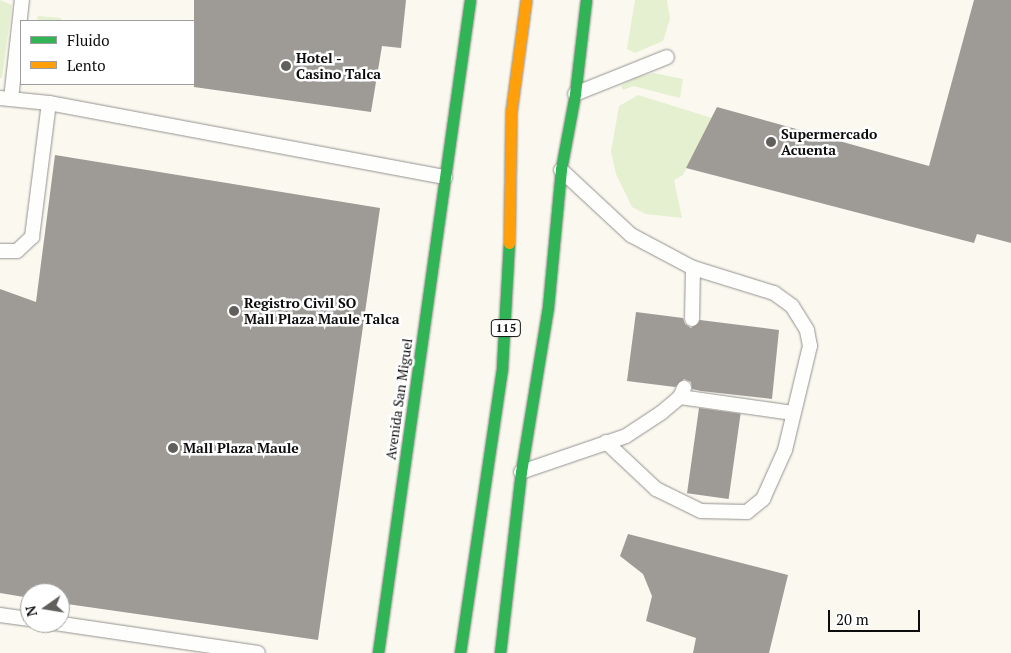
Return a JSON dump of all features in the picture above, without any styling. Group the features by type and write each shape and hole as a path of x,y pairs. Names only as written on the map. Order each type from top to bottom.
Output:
{"main road":[{"name":"Avenida San Miguel","path":"378,653 470,0"},
{"name":"115","path":"460,653 506,324 511,112 526,0"},
{"name":"115","path":"500,653 520,472 548,307 561,169 575,94 586,0"}],"lane":[{"path":"22,0 5,98 49,103 445,177"},
{"path":"575,94 667,58"},
{"path":"0,251 17,251 32,237 49,103"},
{"path":"561,169 631,234 693,268 774,292 798,314 807,330 810,346 785,450 763,499 747,512 701,511 656,489 606,442"},
{"path":"692,319 693,268"},
{"path":"520,472 626,436 682,392 793,413"},
{"path":"0,615 20,618"},
{"path":"70,625 258,653"}],"green space":[{"path":"0,0 12,5 2,78 0,78"},
{"path":"635,0 667,0 670,19 663,41 635,53 627,49"},
{"path":"38,16 61,18 61,20 37,20"},
{"path":"654,73 683,79 680,98 633,86 623,90 621,86 634,78"},
{"path":"638,95 712,118 683,175 674,180 682,218 646,214 632,207 616,174 611,152 619,106"}],"building":[{"name":"Hotel - Casino Talca","path":"194,0 406,0 401,48 382,46 371,112 194,87"},
{"name":"Supermercado Acuenta","path":"974,0 1011,0 1011,243 977,234 974,243 686,168 717,107 929,166"},
{"name":"Mall Plaza Maule","path":"55,155 380,208 318,640 70,604 70,583 20,583 20,596 0,593 0,289 36,302"},
{"path":"636,312 683,318 685,324 691,328 700,320 779,330 772,399 692,389 691,382 684,379 675,387 627,381"},
{"path":"699,408 741,414 729,499 687,493"},
{"path":"628,534 788,575 769,653 693,653 696,638 646,621 652,596 643,574 620,556"}],"traffic: fast":[{"path":"378,653 470,0"},
{"path":"500,653 521,472 548,307 561,169 575,94 586,0"},
{"path":"460,653 502,367 509,243"}],"traffic: slow":[{"path":"509,243 511,112 526,0"}],"place":[{"name":"Hotel - Casino Talca","path":"286,66"},
{"name":"Supermercado Acuenta","path":"771,142"},
{"name":"Registro Civil SO Mall Plaza Maule Talca","path":"234,311"},
{"name":"Mall Plaza Maule","path":"173,448"}]}
